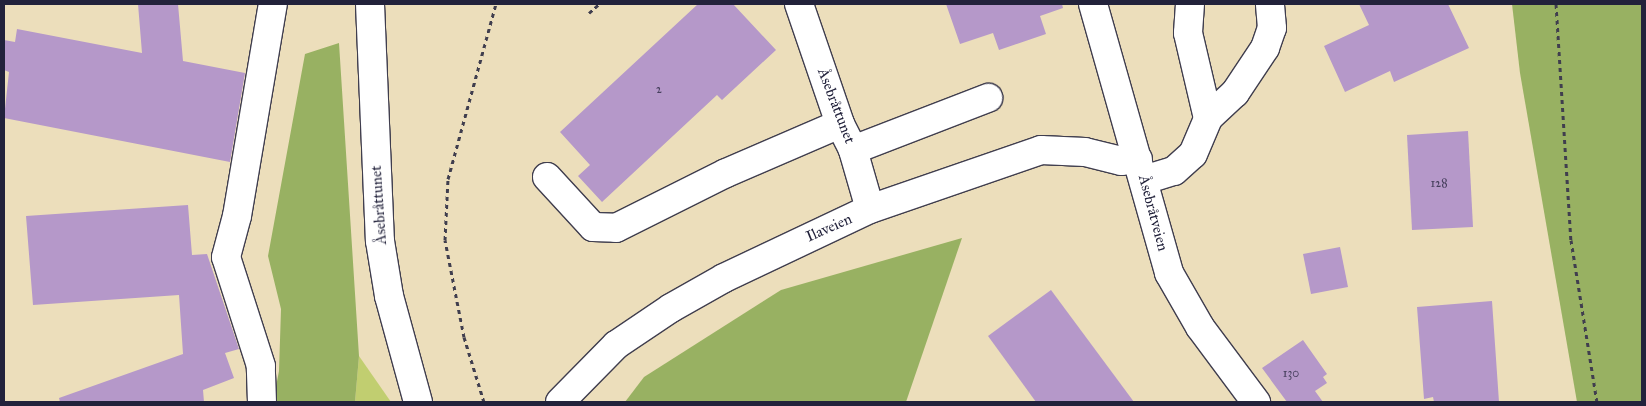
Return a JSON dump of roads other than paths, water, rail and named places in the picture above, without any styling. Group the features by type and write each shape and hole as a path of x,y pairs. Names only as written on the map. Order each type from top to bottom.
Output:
{"street":[{"path":"262,402 261,366 226,256 237,216 272,4"},
{"name":"Åsebråttunet","path":"370,4 380,241 398,332 418,402"},
{"name":"Åsebråttunet","path":"799,4 840,124 853,150 870,209"},
{"name":"Åsebråtveien","path":"1094,4 1169,273 1200,327 1256,402"},
{"path":"1190,4 1188,33 1208,118 1235,93 1265,48 1272,28 1270,4"},
{"path":"853,150 988,98"},
{"name":"Ilaveien","path":"560,402 616,345 671,308 732,274 870,209 1041,150 1085,152 1121,161 1141,170 1174,171 1186,162 1208,118"},
{"path":"547,177 593,227 616,228 726,173 840,124"}]}
